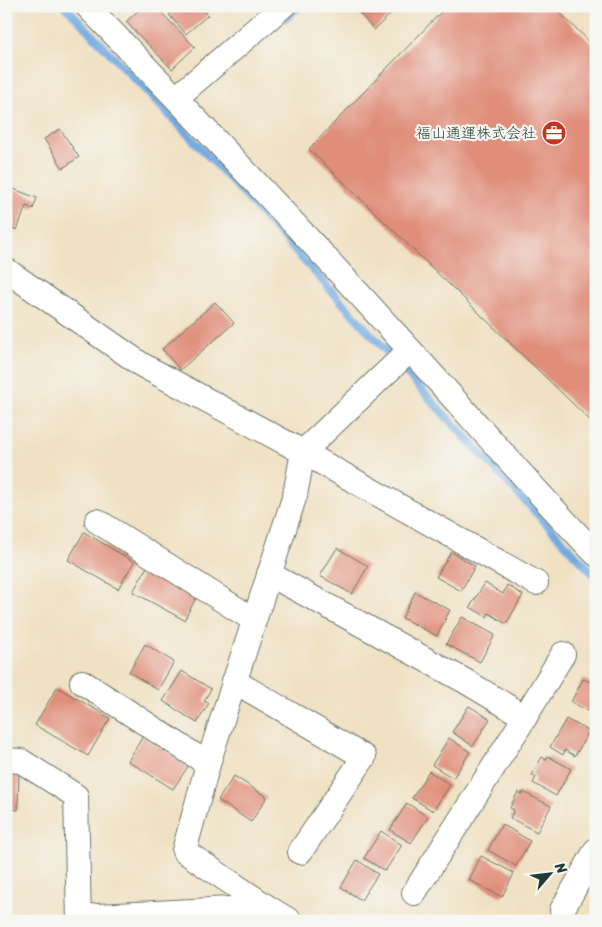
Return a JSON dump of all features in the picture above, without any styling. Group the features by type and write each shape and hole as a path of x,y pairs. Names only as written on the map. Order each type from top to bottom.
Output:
{"street":[{"path":"87,6 176,98 401,359 596,554"},
{"path":"176,98 284,6"},
{"path":"6,270 142,365 303,452 536,584"},
{"path":"290,921 184,852 208,764 295,495 303,452 401,359"},
{"path":"96,521 254,620"},
{"path":"269,574 465,681 525,717"},
{"path":"414,893 563,654"},
{"path":"234,681 364,758 300,852"},
{"path":"82,682 208,764"},
{"path":"6,760 21,761 76,796 79,919 267,907"},
{"path":"562,910 596,850"}],"building":[{"path":"143,6 155,6 195,47 172,69 126,22"},
{"path":"179,6 200,6 208,15 186,34 169,15"},
{"path":"353,6 399,6 374,30"},
{"path":"447,6 553,6 596,48 596,426 309,149"},
{"path":"60,129 79,157 63,168 44,139"},
{"path":"6,186 37,198 33,209 26,206 17,230 6,226"},
{"path":"215,302 234,323 180,370 162,349"},
{"path":"84,532 134,562 118,589 68,560"},
{"path":"337,548 368,566 352,594 320,576"},
{"path":"451,552 475,566 461,591 436,577"},
{"path":"148,565 199,593 184,620 133,592"},
{"path":"485,583 503,594 507,585 523,595 506,624 489,613 487,617 470,607"},
{"path":"415,592 450,610 437,636 402,618"},
{"path":"462,617 495,635 480,662 446,644"},
{"path":"145,644 174,662 158,690 129,672"},
{"path":"182,671 211,689 204,701 209,703 197,723 163,701"},
{"path":"583,679 596,685 596,715 571,702"},
{"path":"57,687 110,718 88,756 35,725"},
{"path":"469,706 490,719 473,746 452,732"},
{"path":"566,719 589,731 575,756 565,750 563,755 550,747"},
{"path":"143,736 189,765 173,789 128,761"},
{"path":"449,738 470,752 453,778 432,765"},
{"path":"548,756 571,769 556,796 533,783 536,777 532,775 542,757 546,760"},
{"path":"6,770 19,771 18,810 6,809"},
{"path":"429,771 450,785 433,811 412,798"},
{"path":"234,776 267,797 251,822 218,800"},
{"path":"518,792 522,794 523,792 551,806 537,832 510,818 514,810 510,808"},
{"path":"407,803 428,817 411,843 390,830"},
{"path":"502,824 530,841 516,866 488,850"},
{"path":"381,831 402,845 385,871 364,858"},
{"path":"481,856 514,873 502,897 469,880"},
{"path":"357,860 378,874 361,900 341,887"}],"waterway":[{"path":"65,6 215,163 439,409 596,577"},
{"path":"286,18 299,6"}],"place":[{"name":"福山通運株式会社","path":"554,133"}]}
